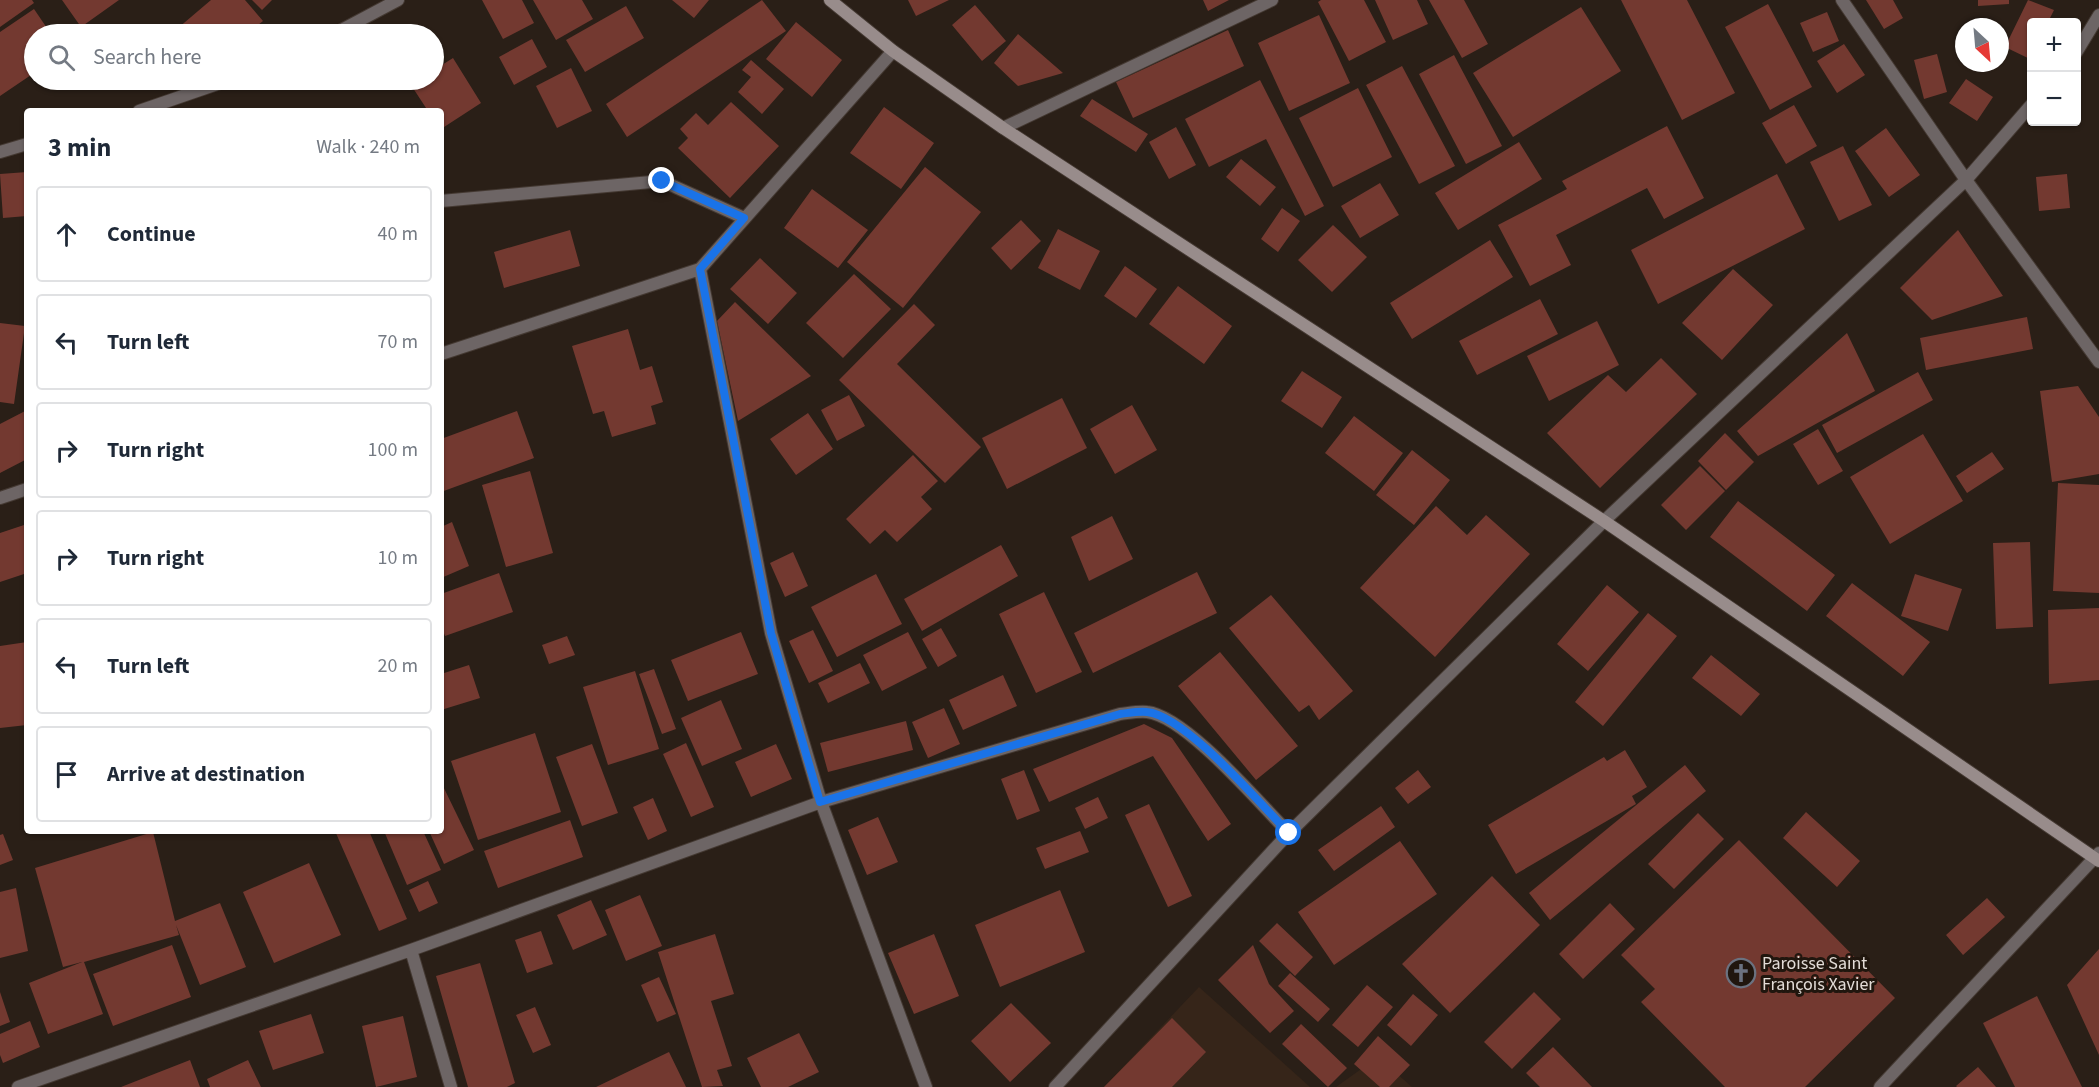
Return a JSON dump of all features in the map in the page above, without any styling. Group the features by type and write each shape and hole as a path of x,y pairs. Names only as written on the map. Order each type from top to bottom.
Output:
{"street":[{"path":"353,24 398,0"},
{"path":"830,0 893,51 1003,128 1604,521 2098,857 1880,1087"},
{"path":"1003,128 1272,0"},
{"path":"1842,0 1966,180 2099,363"},
{"path":"2081,44 2099,15"},
{"path":"444,353 700,269 893,51"},
{"path":"148,108 200,90"},
{"path":"1055,1087 1289,833 1604,521 1966,180 2027,109"},
{"path":"0,152 24,145"},
{"path":"444,201 662,181 744,218"},
{"path":"700,269 771,633 820,802 926,1087"},
{"path":"0,498 24,490"},
{"path":"18,1087 411,950 820,802 1120,714 1149,712 1174,722 1201,744 1289,833"},
{"path":"411,950 451,1087"}],"shaded area":[{"path":"1199,987 1310,1087 1104,1087"},
{"path":"1378,1057 1412,1087 1336,1087"}],"building":[{"path":"0,0 32,0 34,3 0,27"},
{"path":"62,0 119,0 85,24 79,24"},
{"path":"211,0 245,0 263,21 259,24 183,24"},
{"path":"252,0 272,0 262,10"},
{"path":"482,0 522,0 534,23 503,39"},
{"path":"533,0 582,0 593,19 556,40"},
{"path":"672,0 709,0 694,18"},
{"path":"762,0 786,31 627,137 606,104"},
{"path":"908,0 949,0 916,16"},
{"path":"1203,0 1229,0 1208,11"},
{"path":"1321,0 1364,0 1386,42 1349,61 1318,2"},
{"path":"1375,0 1417,0 1428,24 1393,40"},
{"path":"1429,0 1464,0 1488,44 1462,58"},
{"path":"1621,0 1687,0 1735,93 1682,120"},
{"path":"1866,0 1893,0 1903,18 1884,29"},
{"path":"1978,0 2009,0 2009,4 1978,6"},
{"path":"2028,0 2054,10 2050,18 2027,18 2027,58 2009,49 2009,39"},
{"path":"1768,4 1812,87 1770,110 1725,27"},
{"path":"975,5 1006,41 982,61 952,25"},
{"path":"626,6 644,38 585,72 566,40"},
{"path":"1581,7 1621,71 1513,137 1473,73"},
{"path":"34,9 44,24 24,24 24,80 0,96 0,32"},
{"path":"1827,12 1839,41 1813,52 1800,23"},
{"path":"1319,15 1350,83 1289,111 1258,43"},
{"path":"796,22 842,60 812,97 766,59"},
{"path":"1228,30 1244,66 1133,118 1116,82"},
{"path":"1018,34 1063,73 1018,86 994,63"},
{"path":"532,39 547,67 514,85 499,57"},
{"path":"1844,44 1865,75 1837,93 1817,61"},
{"path":"1937,54 1947,92 1924,99 1914,60"},
{"path":"1454,55 1502,146 1466,164 1419,74"},
{"path":"453,58 481,103 444,127 444,108 426,108 414,90 444,90 444,64"},
{"path":"751,60 784,89 762,114 738,92 751,77 742,70"},
{"path":"1402,66 1455,166 1419,184 1366,85"},
{"path":"571,68 592,111 557,128 536,86"},
{"path":"1966,79 1993,97 1977,121 1949,103"},
{"path":"1260,80 1324,206 1305,216 1266,139 1209,167 1185,119"},
{"path":"1358,88 1392,157 1333,187 1299,118"},
{"path":"1092,99 1148,134 1136,152 1080,116"},
{"path":"731,102 779,146 730,198 678,148 688,138 680,129 696,113 708,125"},
{"path":"1794,105 1817,146 1786,164 1762,123"},
{"path":"884,107 934,143 901,189 850,153"},
{"path":"1667,126 1704,198 1664,219 1647,188 1556,235 1571,265 1530,286 1498,225 1567,189 1562,181"},
{"path":"1176,127 1196,165 1169,179 1149,142"},
{"path":"1886,128 1920,175 1889,197 1855,151"},
{"path":"1519,142 1542,179 1458,230 1435,193"},
{"path":"1843,146 1872,205 1839,221 1810,162"},
{"path":"1241,159 1276,187 1260,206 1226,177"},
{"path":"925,167 981,212 903,308 847,262"},
{"path":"24,172 24,216 3,218 0,174"},
{"path":"1777,174 1805,229 1658,304 1631,250"},
{"path":"2067,174 2070,208 2039,211 2036,177"},
{"path":"1380,183 1399,215 1360,238 1341,206"},
{"path":"812,189 868,230 838,268 784,228"},
{"path":"1282,208 1300,221 1278,252 1261,239"},
{"path":"1021,220 1041,241 1011,270 991,248"},
{"path":"1333,225 1367,257 1332,292 1298,260"},
{"path":"1058,229 1100,251 1080,290 1038,268"},
{"path":"570,230 580,266 504,288 494,252"},
{"path":"1958,230 2003,296 1932,320 1900,288"},
{"path":"1490,240 1513,277 1412,339 1390,303"},
{"path":"760,258 797,293 768,324 730,289"},
{"path":"1125,266 1157,289 1136,318 1104,296"},
{"path":"1733,269 1773,305 1722,360 1682,323"},
{"path":"854,274 891,309 843,358 806,323"},
{"path":"1178,286 1232,326 1204,364 1149,324"},
{"path":"1540,299 1558,334 1477,375 1459,341"},
{"path":"735,302 811,376 738,421 717,321"},
{"path":"914,304 935,325 897,364 981,447 945,483 839,380"},
{"path":"2027,317 2033,349 1926,370 1920,338"},
{"path":"1597,321 1619,365 1549,401 1527,356"},
{"path":"0,323 24,326 14,404 0,402"},
{"path":"628,329 640,370 652,366 663,402 651,406 656,424 612,437 604,411 593,414 572,346"},
{"path":"1847,333 1875,391 1758,456 1737,431"},
{"path":"1661,358 1697,394 1600,488 1547,433 1608,375 1626,392"},
{"path":"1302,371 1342,397 1322,428 1281,401"},
{"path":"1918,372 1933,400 1837,453 1822,425"},
{"path":"2078,386 2099,417 2099,474 2052,482 2040,391"},
{"path":"849,395 865,426 837,441 821,410"},
{"path":"1062,398 1087,448 1007,489 982,438"},
{"path":"1132,405 1157,450 1115,474 1090,429"},
{"path":"517,411 534,458 444,491 444,438"},
{"path":"24,412 24,461 0,473 0,424"},
{"path":"808,413 833,449 796,475 770,439"},
{"path":"1354,416 1403,453 1374,491 1325,453"},
{"path":"1818,429 1843,471 1818,485 1793,444"},
{"path":"1725,433 1754,462 1726,490 1698,461"},
{"path":"1923,434 1963,501 1890,544 1850,477"},
{"path":"1412,450 1450,480 1414,525 1376,495"},
{"path":"1992,452 2004,469 1967,493 1956,476"},
{"path":"913,455 938,481 921,497 932,509 897,542 885,530 870,544 846,519"},
{"path":"1700,466 1725,491 1686,530 1661,505"},
{"path":"530,471 553,553 506,567 482,485"},
{"path":"2058,483 2099,485 2099,593 2053,591"},
{"path":"1738,501 1835,575 1807,611 1710,537"},
{"path":"1436,506 1467,535 1486,515 1530,554 1435,657 1360,588"},
{"path":"1112,516 1133,559 1089,581 1071,537"},
{"path":"452,522 469,566 444,577 444,526"},
{"path":"24,525 24,574 0,582 0,533"},
{"path":"2030,542 2033,627 1996,629 1993,543"},
{"path":"1001,545 1018,576 922,631 904,599"},
{"path":"793,552 808,586 785,597 770,563"},
{"path":"1197,572 1217,613 1093,673 1074,633"},
{"path":"499,573 513,612 445,636 444,593"},
{"path":"876,574 902,624 837,657 811,607"},
{"path":"1915,574 1962,589 1948,631 1901,616"},
{"path":"1852,583 1930,642 1903,676 1826,616"},
{"path":"1607,585 1639,612 1588,671 1557,644"},
{"path":"1044,592 1082,672 1036,693 999,614"},
{"path":"1271,595 1353,691 1319,720 1309,705 1299,712 1229,628"},
{"path":"2099,608 2099,680 2049,684 2048,610"},
{"path":"1648,613 1677,636 1603,726 1575,702"},
{"path":"941,628 957,656 938,667 922,639"},
{"path":"813,630 833,671 809,683 789,641"},
{"path":"741,632 758,674 688,701 671,660"},
{"path":"908,632 927,668 882,691 863,655"},
{"path":"567,636 575,655 549,664 542,645"},
{"path":"24,642 24,725 0,728 0,646"},
{"path":"1220,652 1298,746 1256,780 1178,686"},
{"path":"1711,655 1760,694 1741,716 1692,678"},
{"path":"860,663 870,683 828,703 818,683"},
{"path":"469,665 480,698 444,709 444,673"},
{"path":"654,669 676,729 662,734 639,674"},
{"path":"635,671 659,749 608,765 583,687"},
{"path":"1003,675 1017,706 963,730 949,700"},
{"path":"721,700 742,749 702,766 681,718"},
{"path":"944,708 960,744 928,758 912,722"},
{"path":"906,721 913,750 828,772 820,743"},
{"path":"1144,724 1172,738 1231,824 1208,841 1153,756 1049,802 1033,769"},
{"path":"535,733 561,812 478,840 451,761"},
{"path":"686,743 714,807 691,817 663,754"},
{"path":"592,744 618,813 582,826 556,757"},
{"path":"776,744 792,779 751,797 735,762"},
{"path":"1625,750 1647,787 1632,796 1636,804 1516,874 1488,825 1604,757 1607,761"},
{"path":"1685,765 1706,791 1550,920 1529,893"},
{"path":"1024,770 1040,811 1017,820 1001,779"},
{"path":"1418,770 1431,787 1408,804 1395,788"},
{"path":"444,788 474,850 444,864 430,834 444,834"},
{"path":"1098,797 1108,818 1085,829 1075,808"},
{"path":"653,798 667,831 648,840 633,807"},
{"path":"1149,804 1192,896 1168,907 1125,815"},
{"path":"1381,806 1395,827 1334,871 1318,850"},
{"path":"1806,812 1860,861 1837,887 1783,838"},
{"path":"1698,813 1724,839 1674,889 1648,864"},
{"path":"878,817 898,862 867,875 848,830"},
{"path":"570,820 583,857 498,888 484,851"},
{"path":"1080,831 1089,852 1045,869 1036,848"},
{"path":"3,834 13,860 0,865 0,835"},
{"path":"146,834 153,834 175,921 220,903 246,967 200,985 176,925 179,935 84,962 103,1014 48,1034 29,983 82,962 63,967 35,868"},
{"path":"336,834 370,834 407,919 379,931"},
{"path":"385,834 424,834 441,870 407,885"},
{"path":"1739,840 1895,998 1805,1087 1725,1087 1641,1002 1655,989 1621,955"},
{"path":"1400,841 1437,894 1334,965 1298,912"},
{"path":"309,863 341,935 274,963 243,892"},
{"path":"1492,876 1540,925 1450,1013 1402,964"},
{"path":"428,881 438,903 419,912 409,890"},
{"path":"16,888 28,951 0,958 0,892"},
{"path":"1060,890 1085,952 1000,987 975,925"},
{"path":"640,895 662,946 626,961 605,910"},
{"path":"1987,898 2005,917 1963,955 1946,935"},
{"path":"591,900 607,935 573,950 557,915"},
{"path":"1610,903 1635,929 1583,979 1559,954"},
{"path":"1277,923 1313,957 1295,976 1259,941"},
{"path":"541,931 553,964 527,973 515,940"},
{"path":"715,934 734,994 711,1001 732,1066 717,1070 723,1086 702,1087 658,952"},
{"path":"934,934 959,996 914,1014 888,953"},
{"path":"172,945 191,997 113,1026 93,974"},
{"path":"1253,945 1269,984 1294,1011 1270,1033 1218,980"},
{"path":"2099,949 2099,1055 2067,985"},
{"path":"480,963 515,1083 507,1087 468,1087 436,976"},
{"path":"1290,973 1330,1009 1318,1022 1278,986"},
{"path":"659,977 676,1014 657,1022 641,985"},
{"path":"1367,985 1393,1007 1358,1047 1332,1025"},
{"path":"0,992 10,1022 0,1026"},
{"path":"1534,992 1561,1019 1512,1069 1484,1042"},
{"path":"1413,994 1438,1015 1411,1046 1387,1025"},
{"path":"2037,996 2082,1087 2015,1087 1983,1023"},
{"path":"1011,1003 1051,1043 1010,1082 971,1041"},
{"path":"535,1007 551,1045 533,1053 516,1015"},
{"path":"311,1014 324,1053 273,1070 259,1031"},
{"path":"403,1016 417,1077 376,1087 362,1026"},
{"path":"1172,1018 1206,1052 1172,1087 1104,1087"},
{"path":"30,1021 40,1047 3,1063 0,1055 0,1034"},
{"path":"1301,1024 1347,1068 1328,1087 1282,1044"},
{"path":"799,1033 819,1072 788,1087 761,1087 747,1058"},
{"path":"1378,1036 1410,1065 1389,1087 1380,1087 1354,1064"},
{"path":"1553,1047 1592,1087 1540,1087 1526,1073"},
{"path":"669,1052 686,1087 596,1087"},
{"path":"190,1060 200,1087 121,1087"},
{"path":"248,1060 261,1087 210,1087 207,1079"},
{"path":"1978,1067 1996,1087 1956,1086"}],"place":[{"name":"Paroisse Saint François Xavier","path":"1741,973"}],"route":[{"path":"662,181 744,218 700,269 771,633 820,802 1120,714 1149,712 1174,722 1201,744 1289,833"}]}
